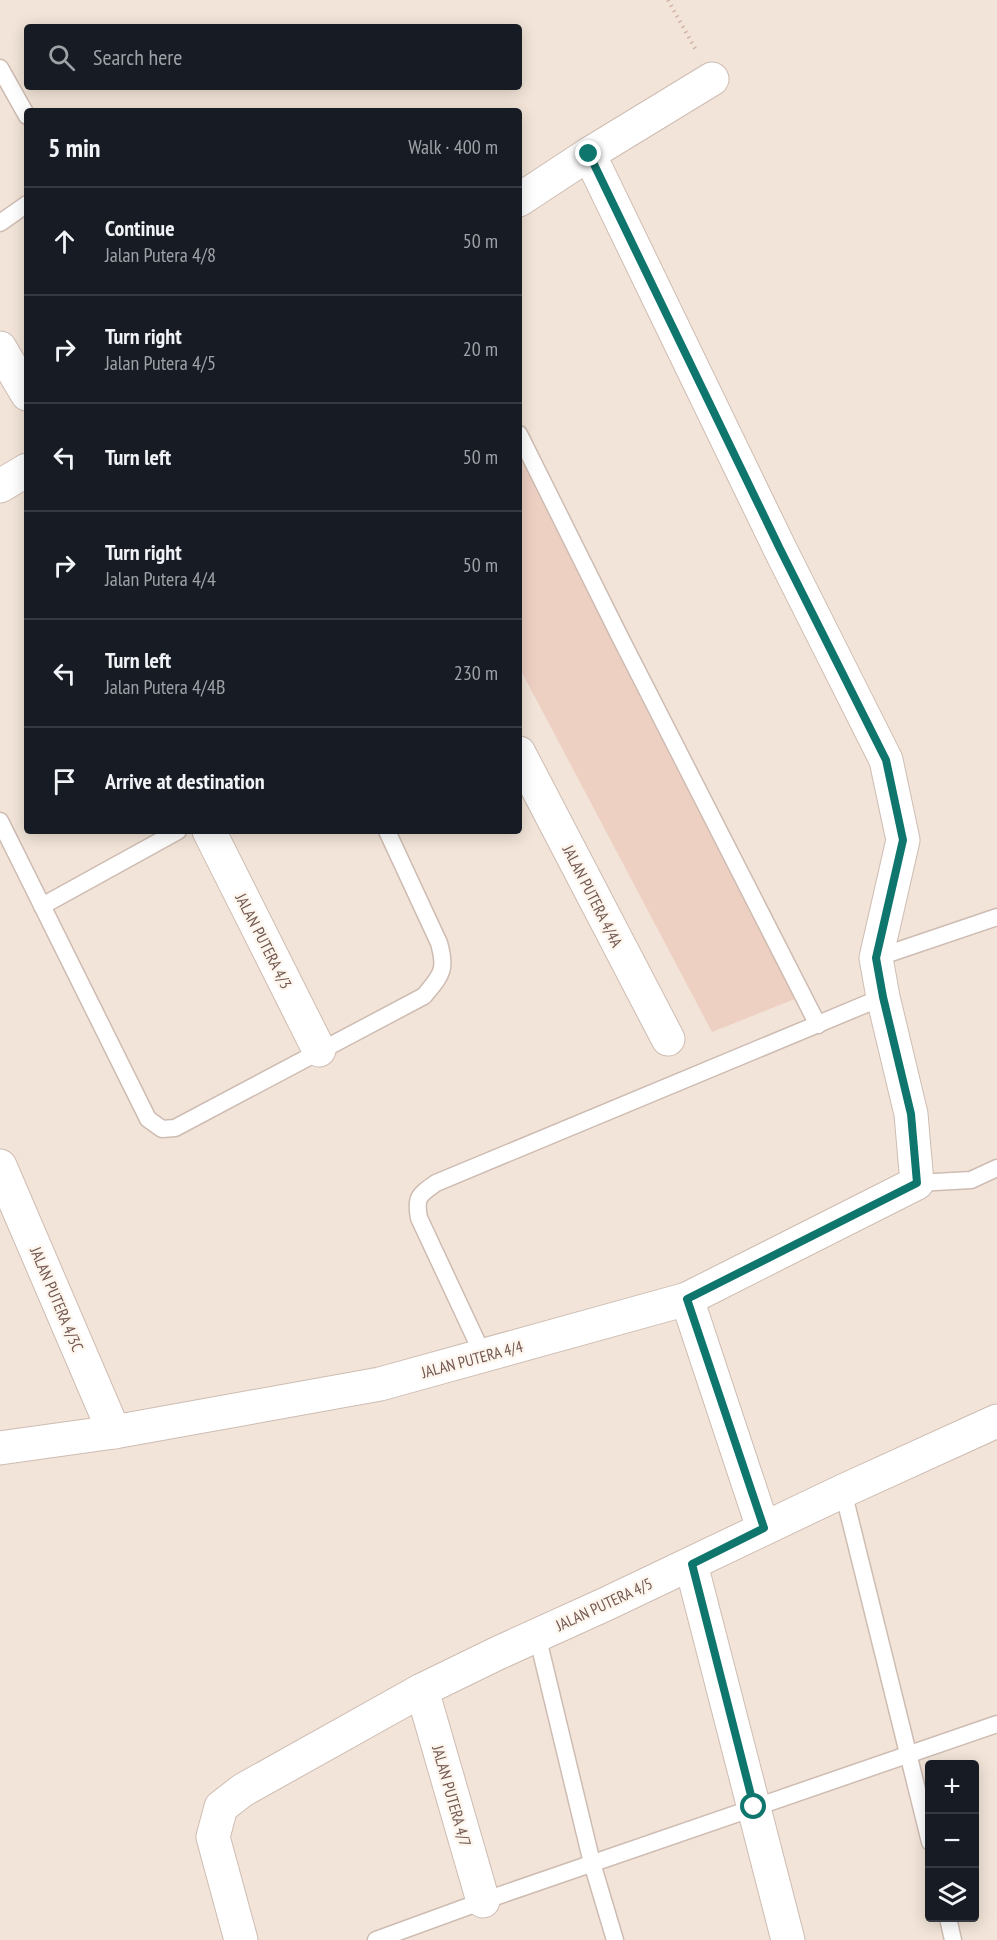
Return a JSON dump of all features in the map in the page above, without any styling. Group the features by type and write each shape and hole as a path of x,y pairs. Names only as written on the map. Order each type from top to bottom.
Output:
{"street":[{"path":"522,198 712,79"},
{"path":"589,154 780,549 886,760 903,840 876,958 911,1114 917,1183"},
{"path":"0,348 24,389"},
{"name":"JALAN PUTERA 4/4A","path":"522,759 668,1039"},
{"name":"JALAN PUTERA 4/3","path":"211,834 319,1050"},
{"name":"JALAN PUTERA 4/3C","path":"0,1166 114,1432"},
{"name":"JALAN PUTERA 4/4","path":"0,1448 114,1432 380,1384 687,1299 917,1183"},
{"path":"687,1299 764,1528"},
{"name":"JALAN PUTERA 4/5","path":"241,1940 213,1837 221,1807 243,1790 422,1690 843,1491 996,1427"},
{"path":"692,1564 788,1940"},
{"name":"JALAN PUTERA 4/7","path":"422,1690 483,1901"}],"lane":[{"path":"0,68 24,111"},
{"path":"0,222 24,206"},
{"path":"522,440 818,1025"},
{"path":"0,821 148,1119 162,1130 175,1128 424,996 441,975 443,958 440,943 388,834"},
{"path":"42,906 173,834"},
{"path":"876,958 997,917"},
{"path":"484,1357 419,1218 416,1202 422,1192 436,1183 883,997"},
{"path":"917,1183 971,1180 997,1168"},
{"path":"843,1491 925,1822"},
{"path":"537,1635 592,1863 615,1940"},
{"path":"376,1940 997,1724"},
{"path":"949,1922 953,1940"}],"path":[{"path":"668,0 712,79"}],"shaded area":[{"path":"0,0 997,0 997,1940 0,1940"}],"building":[{"path":"522,454 795,999 712,1032 522,673"}],"route":[{"path":"589,154 780,549 886,760 903,840 876,958 911,1114 917,1183 687,1299 764,1528 692,1564 754,1807"}]}
